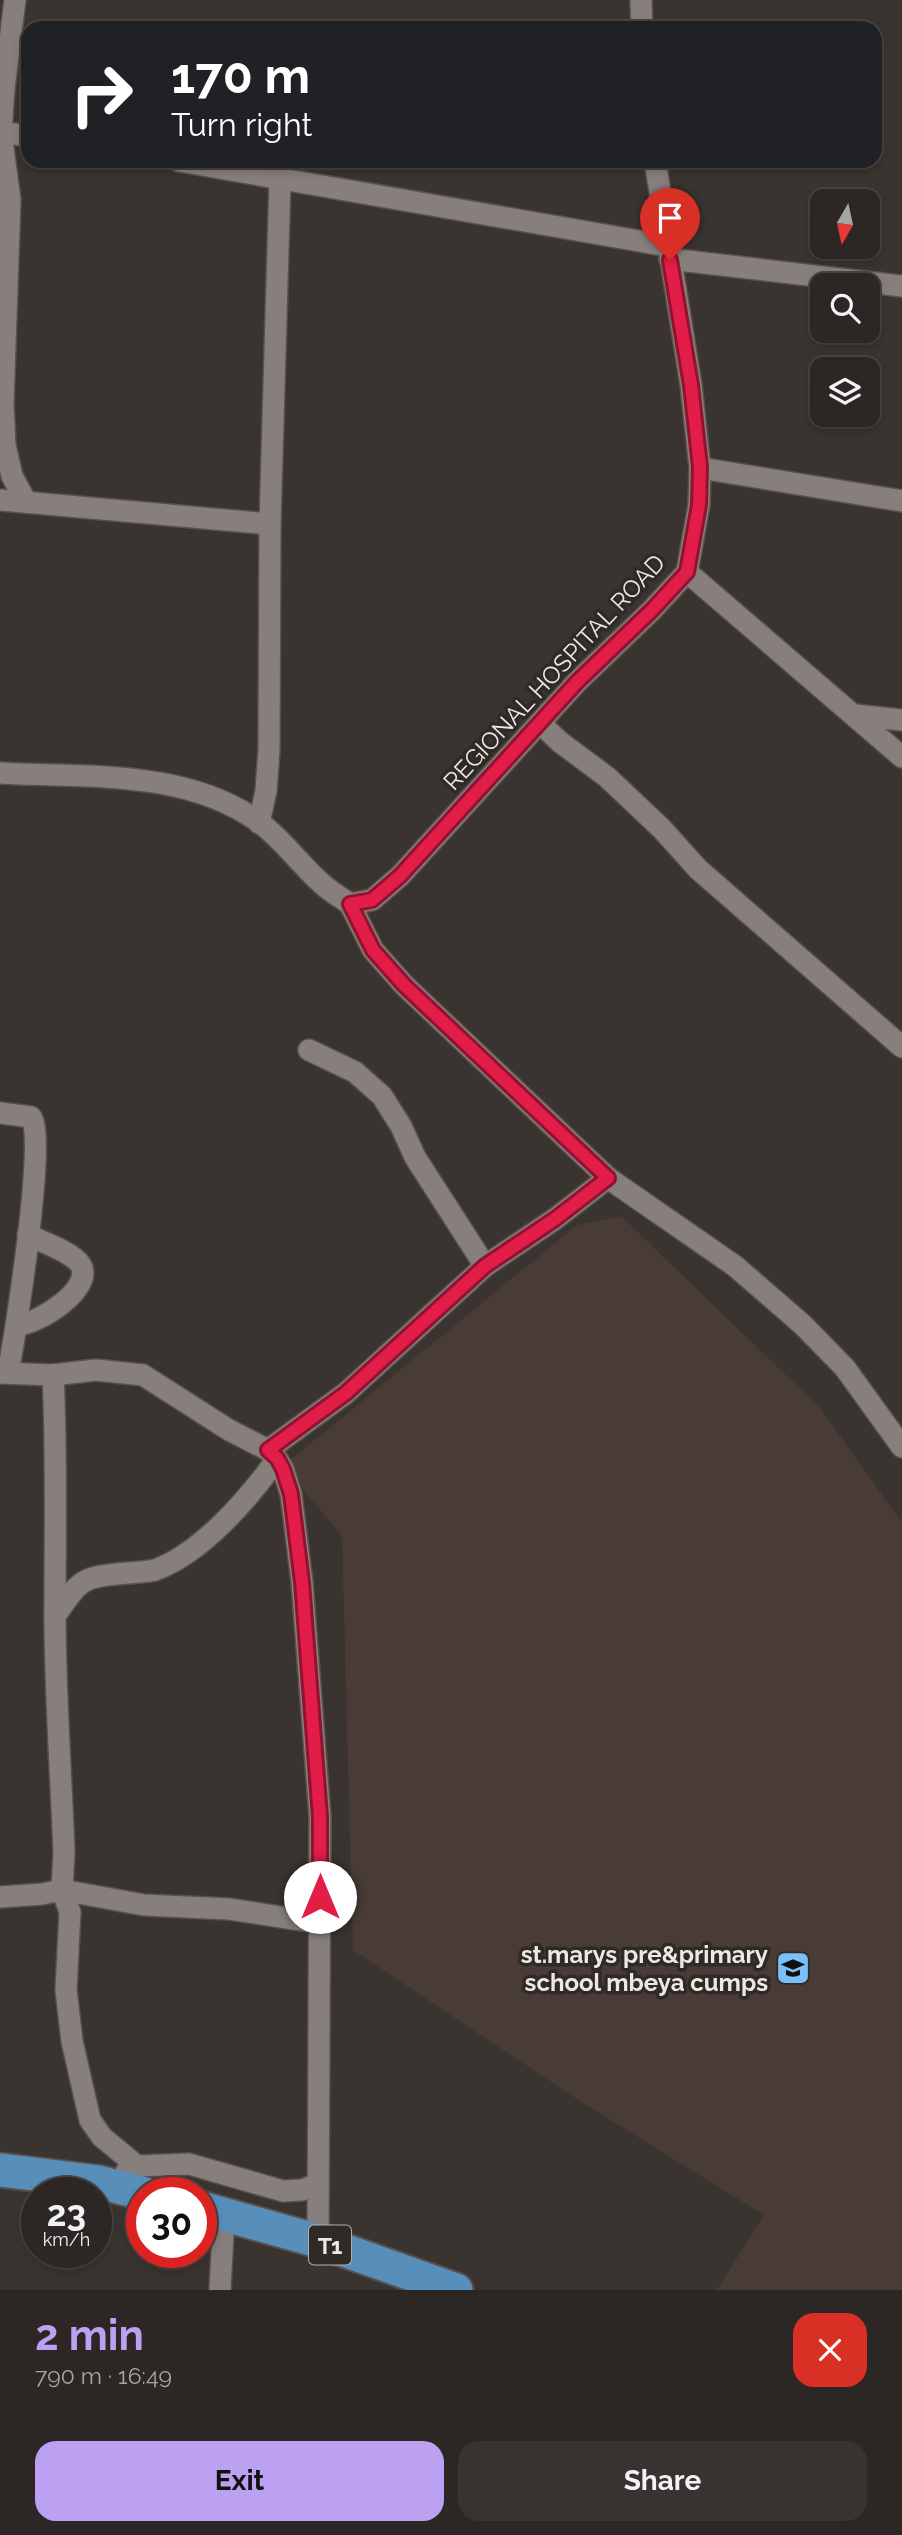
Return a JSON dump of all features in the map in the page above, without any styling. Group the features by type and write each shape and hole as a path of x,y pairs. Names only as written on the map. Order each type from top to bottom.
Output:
{"highway":[{"path":"0,2170 98,2182 126,2180"},
{"name":"T1","path":"217,2212 318,2241 456,2290"}],"street":[{"path":"15,0 7,55 1,132 10,201 3,403 5,445 12,476 26,502"},
{"path":"641,0 642,21"},
{"path":"1,132 21,135"},
{"path":"217,168 669,253 902,286"},
{"name":"REGIONAL HOSPITAL ROAD","path":"350,904 372,900 400,876 577,682 652,610 687,572 699,505 700,467 691,385 656,168"},
{"path":"259,822 266,791 269,750 270,524 281,180"},
{"path":"700,467 902,502"},
{"path":"0,500 270,524"},
{"path":"687,572 902,757"},
{"path":"855,715 902,720"},
{"path":"540,723 560,742 607,777 662,829 698,869 902,1046"},
{"path":"0,773 173,785 207,794 259,822 288,848 321,884 350,904 373,950 404,985 608,1178 735,1266 803,1325 845,1368 902,1447"},
{"path":"309,1050 355,1072 382,1096 401,1126 415,1157 485,1266"},
{"path":"0,1113 31,1117 36,1122 37,1149 18,1325 4,1372 53,1375 96,1370 143,1375 229,1430 273,1454 291,1494 302,1582 320,1817 318,2241"},
{"path":"55,1616 75,1586 96,1576 153,1571 177,1560 222,1525 254,1492 273,1454 346,1393 485,1266 555,1219 608,1178"},
{"path":"18,1325 28,1324 54,1309 82,1284 84,1272 79,1262 59,1249 28,1235"},
{"path":"53,1375 57,1458 54,1492 55,1616 64,1852 62,1890 70,1912 66,1990 72,2041 90,2120 137,2177"},
{"path":"0,1897 62,1890 145,1905 229,1909 320,1923"},
{"path":"146,2177 189,2164 283,2191 302,2190 318,2184"},
{"path":"217,2256 220,2290"}],"shaded area":[{"path":"621,1216 820,1408 902,1523 902,2290 717,2290 764,2215 583,2103 353,1950 342,1536 283,1466 577,1225"}],"place":[{"name":"st.marys pre&primary school mbeya cumps","path":"793,1968"}],"route":[{"path":"320,1897 320,1817 302,1582 291,1494 283,1469 277,1458 268,1450 346,1393 485,1266 555,1219 608,1178 404,985 373,950 350,904 372,900 400,876 577,682 652,610 687,572 699,505 700,467 691,385 670,260"}]}
